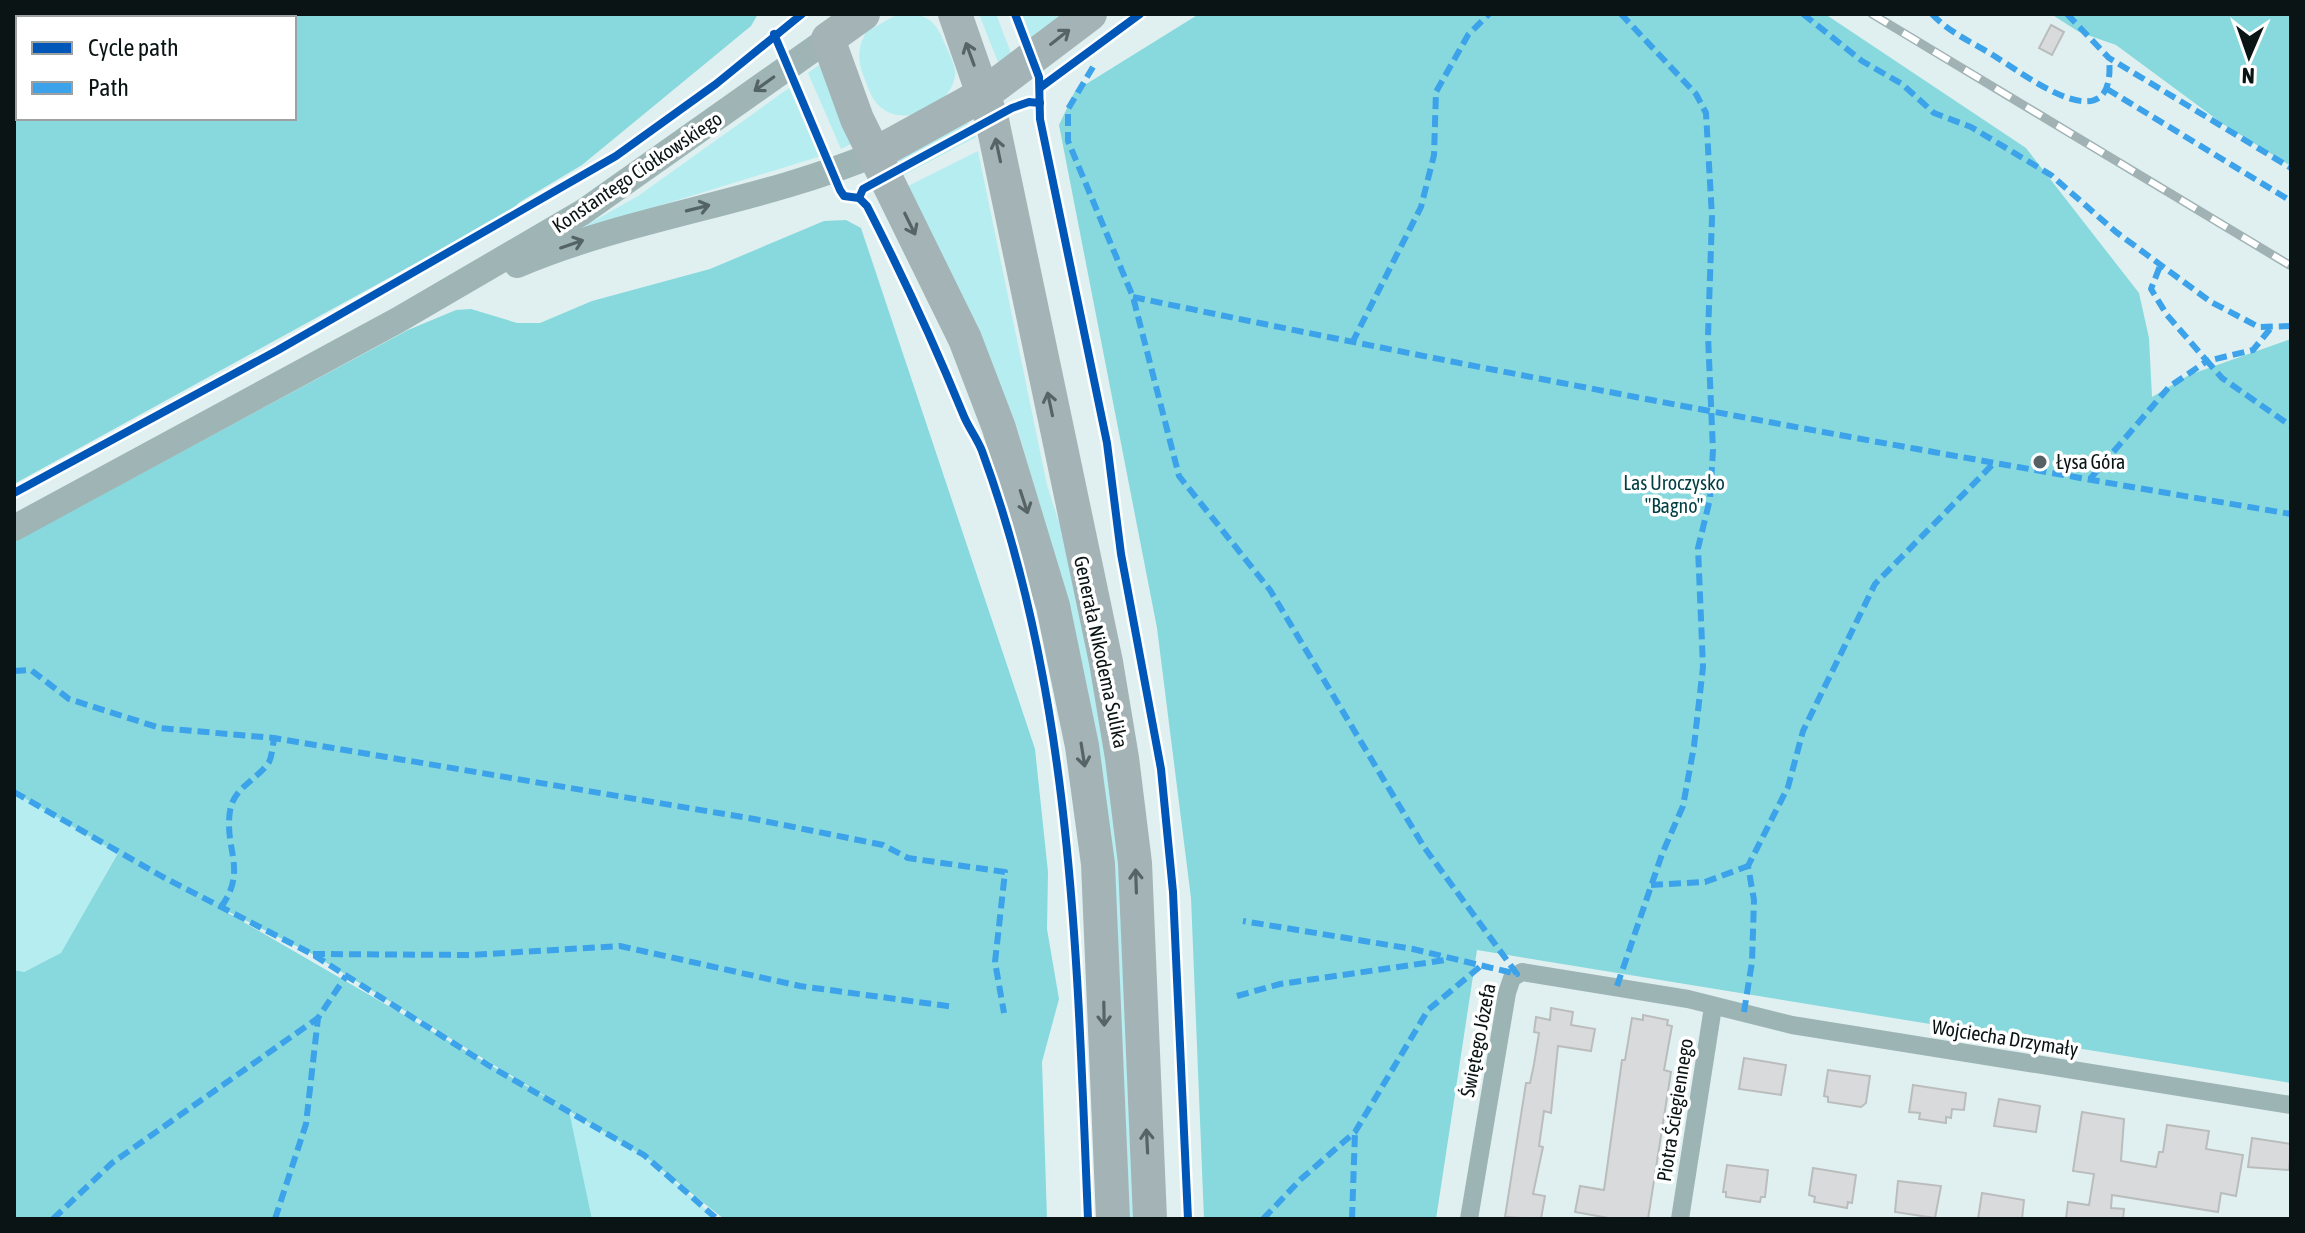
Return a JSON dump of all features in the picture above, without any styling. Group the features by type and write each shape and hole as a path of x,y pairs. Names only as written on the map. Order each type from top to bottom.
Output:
{"highway":[{"path":"828,39 863,14"},
{"name":"Generała Nikodema Sulika","path":"955,14 984,94 1106,662 1122,758 1135,863 1150,1219"},
{"path":"875,154 984,94 1090,14"},
{"name":"Generała Nikodema Sulika","path":"828,39 846,93 965,339 1031,525 1056,620 1080,732 1098,864 1113,1219"}],"street":[{"name":"Konstantego Ciołkowskiego","path":"14,528 398,320 583,212 828,39"},
{"name":"Konstantego Ciołkowskiego","path":"398,320 542,254 623,227 765,192 875,154"},
{"name":"Świętego Józefa","path":"1469,1219 1507,993 1517,974 1530,971 1688,999 1713,1007"},
{"name":"Wojciecha Drzymały","path":"1713,1007 1943,1051 2291,1105"},
{"name":"Piotra Ściegiennego","path":"1680,1219 1713,1007"}],"shaded area":[{"path":"898,14 922,16 932,22 955,71 953,84 946,95 921,112 906,115 891,113 879,105 869,90 860,61 860,48 866,32"},
{"path":"979,14 996,14 1011,53 998,62"},
{"path":"1021,14 1066,14 1031,40"},
{"path":"822,63 855,142 841,149 808,73"},
{"path":"789,88 821,156 574,232 638,196"},
{"path":"967,123 973,126 896,167 894,162"},
{"path":"975,134 976,137 900,177 899,174"},
{"path":"978,151 1047,485 1072,563 1116,806 1139,1219 1127,1219 1104,806 1087,686 1068,602 1016,424 979,334 906,187"},
{"path":"14,792 118,852 61,954 23,972 14,970"},
{"path":"569,1112 647,1158 717,1219 592,1219"}],"green space":[{"path":"14,14 758,14 751,26 582,165 520,202 509,212 14,484"},
{"name":"Las Uroczysko \"Bagno\"","path":"1199,14 1825,14 2026,148 2139,293 2149,338 2152,397 2189,375 2291,339 2291,1083 1477,950 1436,1219 1204,1219 1191,898 1157,628 1059,125 1075,91"},
{"path":"2051,14 2291,14 2291,166 2223,124 2116,45 2079,32"},
{"path":"846,220 861,228 1035,749 1048,872 1047,929 1059,999 1042,1062 1047,1219 724,1219 647,1158 569,1111 592,1219 14,1219 14,970 24,972 61,953 118,853 14,792 14,542 408,330 456,310 471,309 517,323 540,323 592,301 710,269 824,221","holes":["223,909 312,954 566,1109"]}],"building":[{"path":"2051,25 2064,32 2052,55 2039,48"},
{"path":"1551,1008 1573,1012 1571,1025 1595,1029 1591,1051 1558,1046 1551,1113 1544,1111 1539,1146 1543,1147 1533,1194 1545,1196 1541,1219 1505,1217 1526,1083 1530,1083 1539,1033 1534,1032 1536,1017 1550,1020"},
{"path":"1643,1015 1668,1020 1667,1025 1672,1026 1664,1070 1671,1072 1648,1219 1614,1219 1575,1212 1580,1186 1604,1190 1622,1060 1625,1060 1632,1018 1643,1020"},
{"path":"1744,1058 1786,1065 1781,1095 1739,1089"},
{"path":"1828,1070 1870,1076 1866,1103 1861,1107 1828,1102 1828,1097 1824,1096"},
{"path":"1913,1085 1966,1093 1964,1110 1952,1109 1951,1118 1946,1117 1946,1123 1919,1119 1920,1113 1909,1112"},
{"path":"1999,1099 2040,1106 2036,1132 1994,1126"},
{"path":"2082,1112 2124,1119 2121,1161 2156,1167 2159,1152 2163,1152 2167,1125 2209,1131 2206,1149 2243,1155 2236,1196 2221,1193 2218,1212 2112,1195 2111,1208 2124,1209 2123,1219 2066,1219 2068,1202 2089,1205 2094,1174 2073,1171"},
{"path":"2252,1138 2291,1144 2289,1170 2248,1167"},
{"path":"1727,1165 1768,1170 1765,1197 1761,1197 1760,1202 1726,1197 1726,1192 1723,1192"},
{"path":"1813,1168 1856,1175 1852,1203 1848,1202 1847,1208 1814,1202 1815,1197 1809,1195"},
{"path":"1898,1181 1941,1186 1935,1218 1895,1212"},
{"path":"1982,1193 2024,1200 2022,1219 1978,1219"}],"railway":[{"path":"1872,14 2291,266"}],"marked path":[{"path":"1352,343 1421,207 1434,155 1436,92 1468,35 1489,14"},
{"path":"1617,986 1662,854 1683,806 1694,746 1703,667 1698,548 1710,499 1713,450 1708,336 1712,217 1706,113 1696,94 1621,14"},
{"path":"1803,14 1862,61 1902,84 1934,113 1971,127 2051,175 2116,232 2211,302 2259,327 2291,326"},
{"path":"1932,14 1964,38 2050,90 2069,98 2086,101 2100,97 2108,84 2109,58"},
{"path":"2067,14 2109,58 2291,168"},
{"path":"1093,67 1068,109 1068,141 1133,297 1179,476 1270,590 1424,847 1517,974 1413,949 1243,921"},
{"path":"2107,89 2291,201"},
{"path":"2090,479 2169,387 2207,361 2167,315 2151,289 2160,266"},
{"path":"1133,297 1710,411 2291,514"},
{"path":"2270,329 2253,350 2207,361 2222,378 2291,426"},
{"path":"1744,1012 1752,962 1754,900 1748,866 1788,787 1803,731 1875,584 1994,463"},
{"path":"14,671 31,670 69,699 160,728 274,738 754,819 883,845 908,858 1005,872 995,962 1004,1013"},
{"path":"221,907 233,882 229,825 232,803 269,762 274,738"},
{"path":"14,792 163,877 312,954 488,1065 644,1155 717,1219"},
{"path":"1651,885 1705,882 1748,866"},
{"path":"313,954 471,955 620,946 800,986 955,1007"},
{"path":"1237,996 1280,984 1446,960"},
{"path":"1263,1219 1301,1179 1355,1132 1428,1010 1482,965"},
{"path":"275,1219 306,1124 318,1018 346,976"},
{"path":"53,1219 112,1163 318,1018"},
{"path":"1352,1219 1355,1132"}],"cycle path":[{"path":"14,493 278,350 616,156 716,84 802,14"},
{"path":"1015,14 1039,77 1040,119 1107,443 1121,554 1161,769 1173,892 1188,1219"},
{"path":"1041,87 1140,14"},
{"path":"774,34 840,190 844,196 859,198 867,206 893,257 982,451 1012,544 1035,639 1053,734 1065,830 1080,1024 1088,1219"},
{"path":"859,198 863,189 1012,108 1029,102 1040,103"}],"place":[{"name":"Łysa Góra","path":"2040,462"}]}
